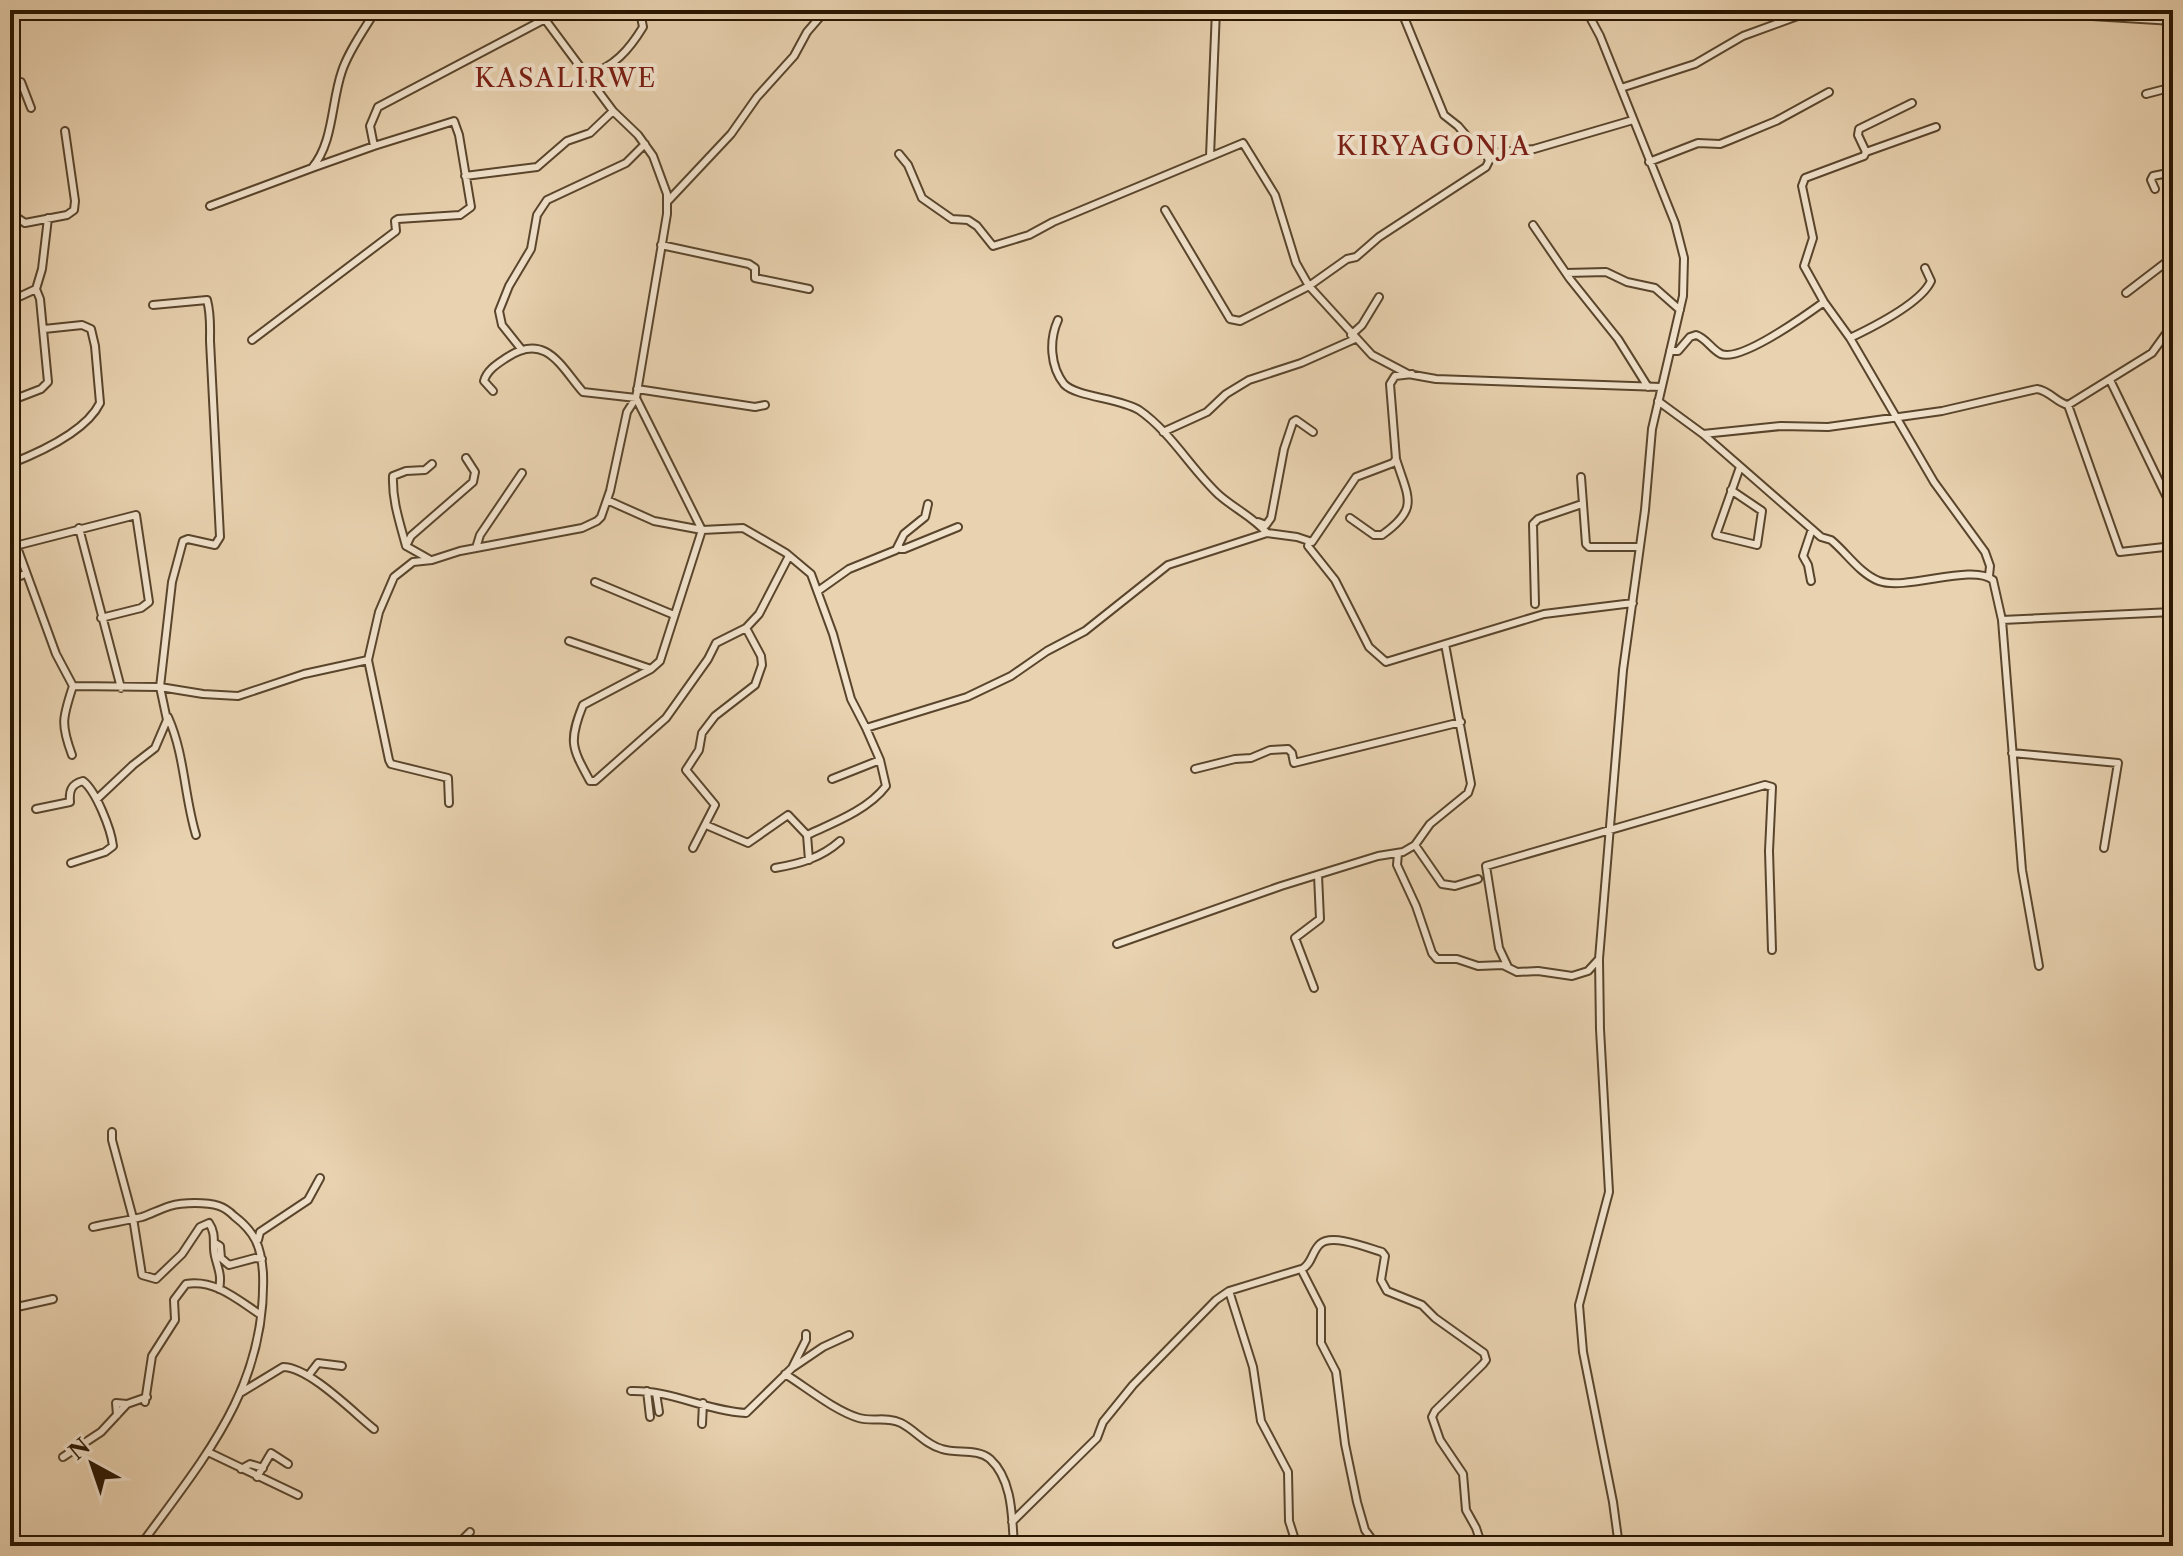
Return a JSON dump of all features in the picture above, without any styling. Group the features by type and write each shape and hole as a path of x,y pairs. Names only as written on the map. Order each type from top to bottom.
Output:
{"street":[{"path":"312,168 319,161 326,140 343,68 376,10"},
{"path":"449,803 448,778 391,764 389,760 368,660 388,587 407,564 582,528 601,517 627,412 636,398 668,201 653,156 645,144 613,111 538,10"},
{"path":"668,201 731,134 748,108 794,56 807,32 826,10"},
{"path":"1210,156 1216,10"},
{"path":"1401,10 1446,117 1458,126 1479,152 1534,149 1633,120"},
{"path":"1586,10 1600,36 1681,241 1684,277 1680,310 1652,429 1623,670 1599,959 1609,1192 1581,1293 1579,1315 1619,1546"},
{"path":"1621,88 1695,64 1743,36 1814,10"},
{"path":"588,75 612,64 633,43 643,27 640,12"},
{"path":"2092,16 2173,21"},
{"path":"374,146 370,126 378,107 545,19"},
{"path":"10,79 21,82 31,108"},
{"path":"2146,94 2173,87"},
{"path":"1649,162 1698,143 1720,144 1776,121 1829,92"},
{"path":"1866,152 1858,135 1859,129 1912,103"},
{"path":"465,176 537,167 567,141 590,133 613,111"},
{"path":"210,206 374,146 454,121 459,135 471,207 467,212 398,219 395,221 396,231 252,340"},
{"path":"1936,127 1805,178 1802,183 1813,238 1804,266 1934,482 1985,552 1990,566 1989,576 1994,583 2002,620 2022,870 2039,966"},
{"path":"16,217 25,223 71,213 75,206 65,131"},
{"path":"899,154 908,165 922,198 952,219 968,220 977,226 993,246 1029,235 1240,143 1247,146 1275,195 1296,263 1309,286 1353,337 1372,355 1396,369 1436,379 1661,387"},
{"path":"522,350 502,325 499,311 509,286 531,249 537,215 547,200 626,163 645,144"},
{"path":"1165,210 1232,320 1243,320 1309,286 1347,259 1356,257 1379,237 1486,167 1489,161 1486,153"},
{"path":"2155,189 2151,178 2173,172"},
{"path":"10,197 16,217 16,224 10,233"},
{"path":"10,401 41,389 48,382 44,329 36,289 42,269 48,218"},
{"path":"1533,225 1618,339 1648,387"},
{"path":"661,245 749,264 755,268 755,278 809,289"},
{"path":"2126,293 2173,257"},
{"path":"1850,338 1912,302 1928,288 1931,281 1925,268"},
{"path":"1566,273 1606,272 1627,282 1655,288 1680,310"},
{"path":"10,301 36,289"},
{"path":"1163,432 1207,412 1226,394 1249,380 1301,363 1353,337 1379,297"},
{"path":"153,305 207,300 212,317 210,341 220,537 215,545 188,539 183,541 172,582 160,687 179,749 189,812 196,835"},
{"path":"1670,351 1678,351 1690,337 1696,335 1720,353 1734,354 1758,344 1824,302"},
{"path":"1058,320 1053,332 1052,354 1057,372 1066,386 1140,411 1221,496 1258,522 1266,525 1271,518 1284,449 1293,422 1296,420 1313,432"},
{"path":"1703,434 1781,426 1828,427 1942,411 2037,389 2068,405 2152,353 2173,324"},
{"path":"10,464 41,451 63,437 90,417 100,403 91,329 82,325 44,329"},
{"path":"493,391 484,381 486,374 514,353 528,348 553,356 569,371 583,392 636,398"},
{"path":"1350,518 1374,535 1382,535 1404,516 1409,507 1396,459 1390,384 1395,376 1412,374"},
{"path":"2110,380 2173,510"},
{"path":"637,389 755,407 765,405"},
{"path":"636,398 702,530 660,661 651,669 583,705 576,722 572,749 590,781 595,781 666,718 716,643 746,628 759,614 789,556"},
{"path":"1658,401 1703,434 1871,577 1882,582 1989,576"},
{"path":"2068,405 2119,551 2173,546"},
{"path":"406,546 411,536 473,482 475,472 466,458"},
{"path":"1396,459 1393,463 1356,477 1308,546 1335,580 1369,647 1386,662 1544,614 1633,603"},
{"path":"432,464 425,470 406,471 393,476 394,509 406,546 432,560"},
{"path":"1731,490 1762,511 1757,545 1716,536 1731,490 1740,467"},
{"path":"476,548 480,535 522,473"},
{"path":"1581,477 1585,541 1589,547 1639,547"},
{"path":"607,500 654,521 702,530 743,528 789,556 811,574 833,634 851,699 880,760 886,786 832,824 807,835"},
{"path":"818,591 849,569 896,550 904,534 925,517 928,504"},
{"path":"1535,604 1533,524 1538,519 1582,504"},
{"path":"15,546 132,514 137,517 149,602 141,608 101,618"},
{"path":"1258,522 1267,533"},
{"path":"899,546 904,549 958,527"},
{"path":"10,528 56,654 73,686 63,715 64,735 72,755"},
{"path":"79,528 121,688"},
{"path":"1811,581 1803,556 1812,529"},
{"path":"866,728 986,689 1085,631 1168,565 1267,533 1309,542"},
{"path":"10,580 25,574"},
{"path":"595,582 674,615"},
{"path":"2002,620 2173,612"},
{"path":"693,848 715,805 686,770 699,750 702,733 715,716 755,685 762,665 761,656 746,628"},
{"path":"569,641 651,669"},
{"path":"1117,944 1226,904 1378,856 1398,853 1415,845 1430,824 1470,790 1461,722 1445,644"},
{"path":"73,686 160,687 238,696 304,674 368,660"},
{"path":"97,799 155,748 168,717"},
{"path":"1195,769 1251,758 1270,750 1288,749 1294,763 1461,722"},
{"path":"2012,753 2118,763 2104,848"},
{"path":"832,779 880,760"},
{"path":"36,809 70,802 71,789 83,781 97,799 113,846 105,852 71,863"},
{"path":"1508,967 1499,944 1486,866 1610,828 1769,785 1772,787 1769,851 1772,950"},
{"path":"706,825 748,843 788,815 807,835 809,860"},
{"path":"775,868 809,860 827,852 840,841"},
{"path":"1415,845 1442,884 1455,886 1478,879"},
{"path":"1398,853 1397,865 1434,956 1478,966 1508,967 1517,972 1538,971 1572,976 1588,971 1599,959"},
{"path":"1314,988 1295,938 1320,919 1318,875"},
{"path":"112,1132 133,1218 142,1275 156,1279 182,1254 200,1227 209,1223 215,1243 213,1252 222,1278 219,1289"},
{"path":"258,1240 260,1232 308,1200 320,1178"},
{"path":"93,1227 173,1205 218,1205 250,1228 258,1240 262,1259 261,1315 252,1365 242,1392 208,1452 140,1546"},
{"path":"1012,1522 1097,1438 1103,1422 1133,1385 1196,1318 1229,1291 1308,1266 1320,1244 1331,1239 1382,1252 1385,1256 1381,1280 1387,1291 1422,1305 1484,1353 1485,1362 1432,1417 1440,1440 1463,1474 1466,1510 1482,1546"},
{"path":"215,1243 220,1246 221,1258 229,1265 262,1259"},
{"path":"1302,1269 1306,1283 1321,1308 1321,1343 1336,1372 1345,1444 1359,1510 1365,1530 1377,1546"},
{"path":"117,1415 117,1400 127,1404 146,1400 152,1356 175,1320 174,1300 186,1284 201,1282 219,1289 261,1315"},
{"path":"1229,1291 1253,1367 1261,1421 1288,1472 1289,1521 1297,1546"},
{"path":"10,1357 17,1307 53,1299"},
{"path":"792,1368 806,1334"},
{"path":"631,1391 647,1391 730,1412 746,1413 792,1368 823,1347 849,1335"},
{"path":"308,1376 318,1363 342,1366"},
{"path":"242,1392 283,1367 289,1367 308,1376 374,1429"},
{"path":"785,1374 845,1413 869,1420 885,1418 897,1421 940,1449 974,1452 988,1458 1005,1482 1010,1498 1014,1546"},
{"path":"647,1391 650,1417"},
{"path":"656,1393 659,1412"},
{"path":"702,1424 703,1403"},
{"path":"63,1457 101,1432 127,1404"},
{"path":"208,1452 298,1495"},
{"path":"257,1477 271,1453 288,1464"},
{"path":"241,1469 250,1464 263,1468"},
{"path":"456,1546 470,1532"},
{"path":"989,1546 1003,1546"}],"district":[{"name":"KASALIRWE","path":"566,78"},
{"name":"KIRYAGONJA","path":"1434,146"}]}
